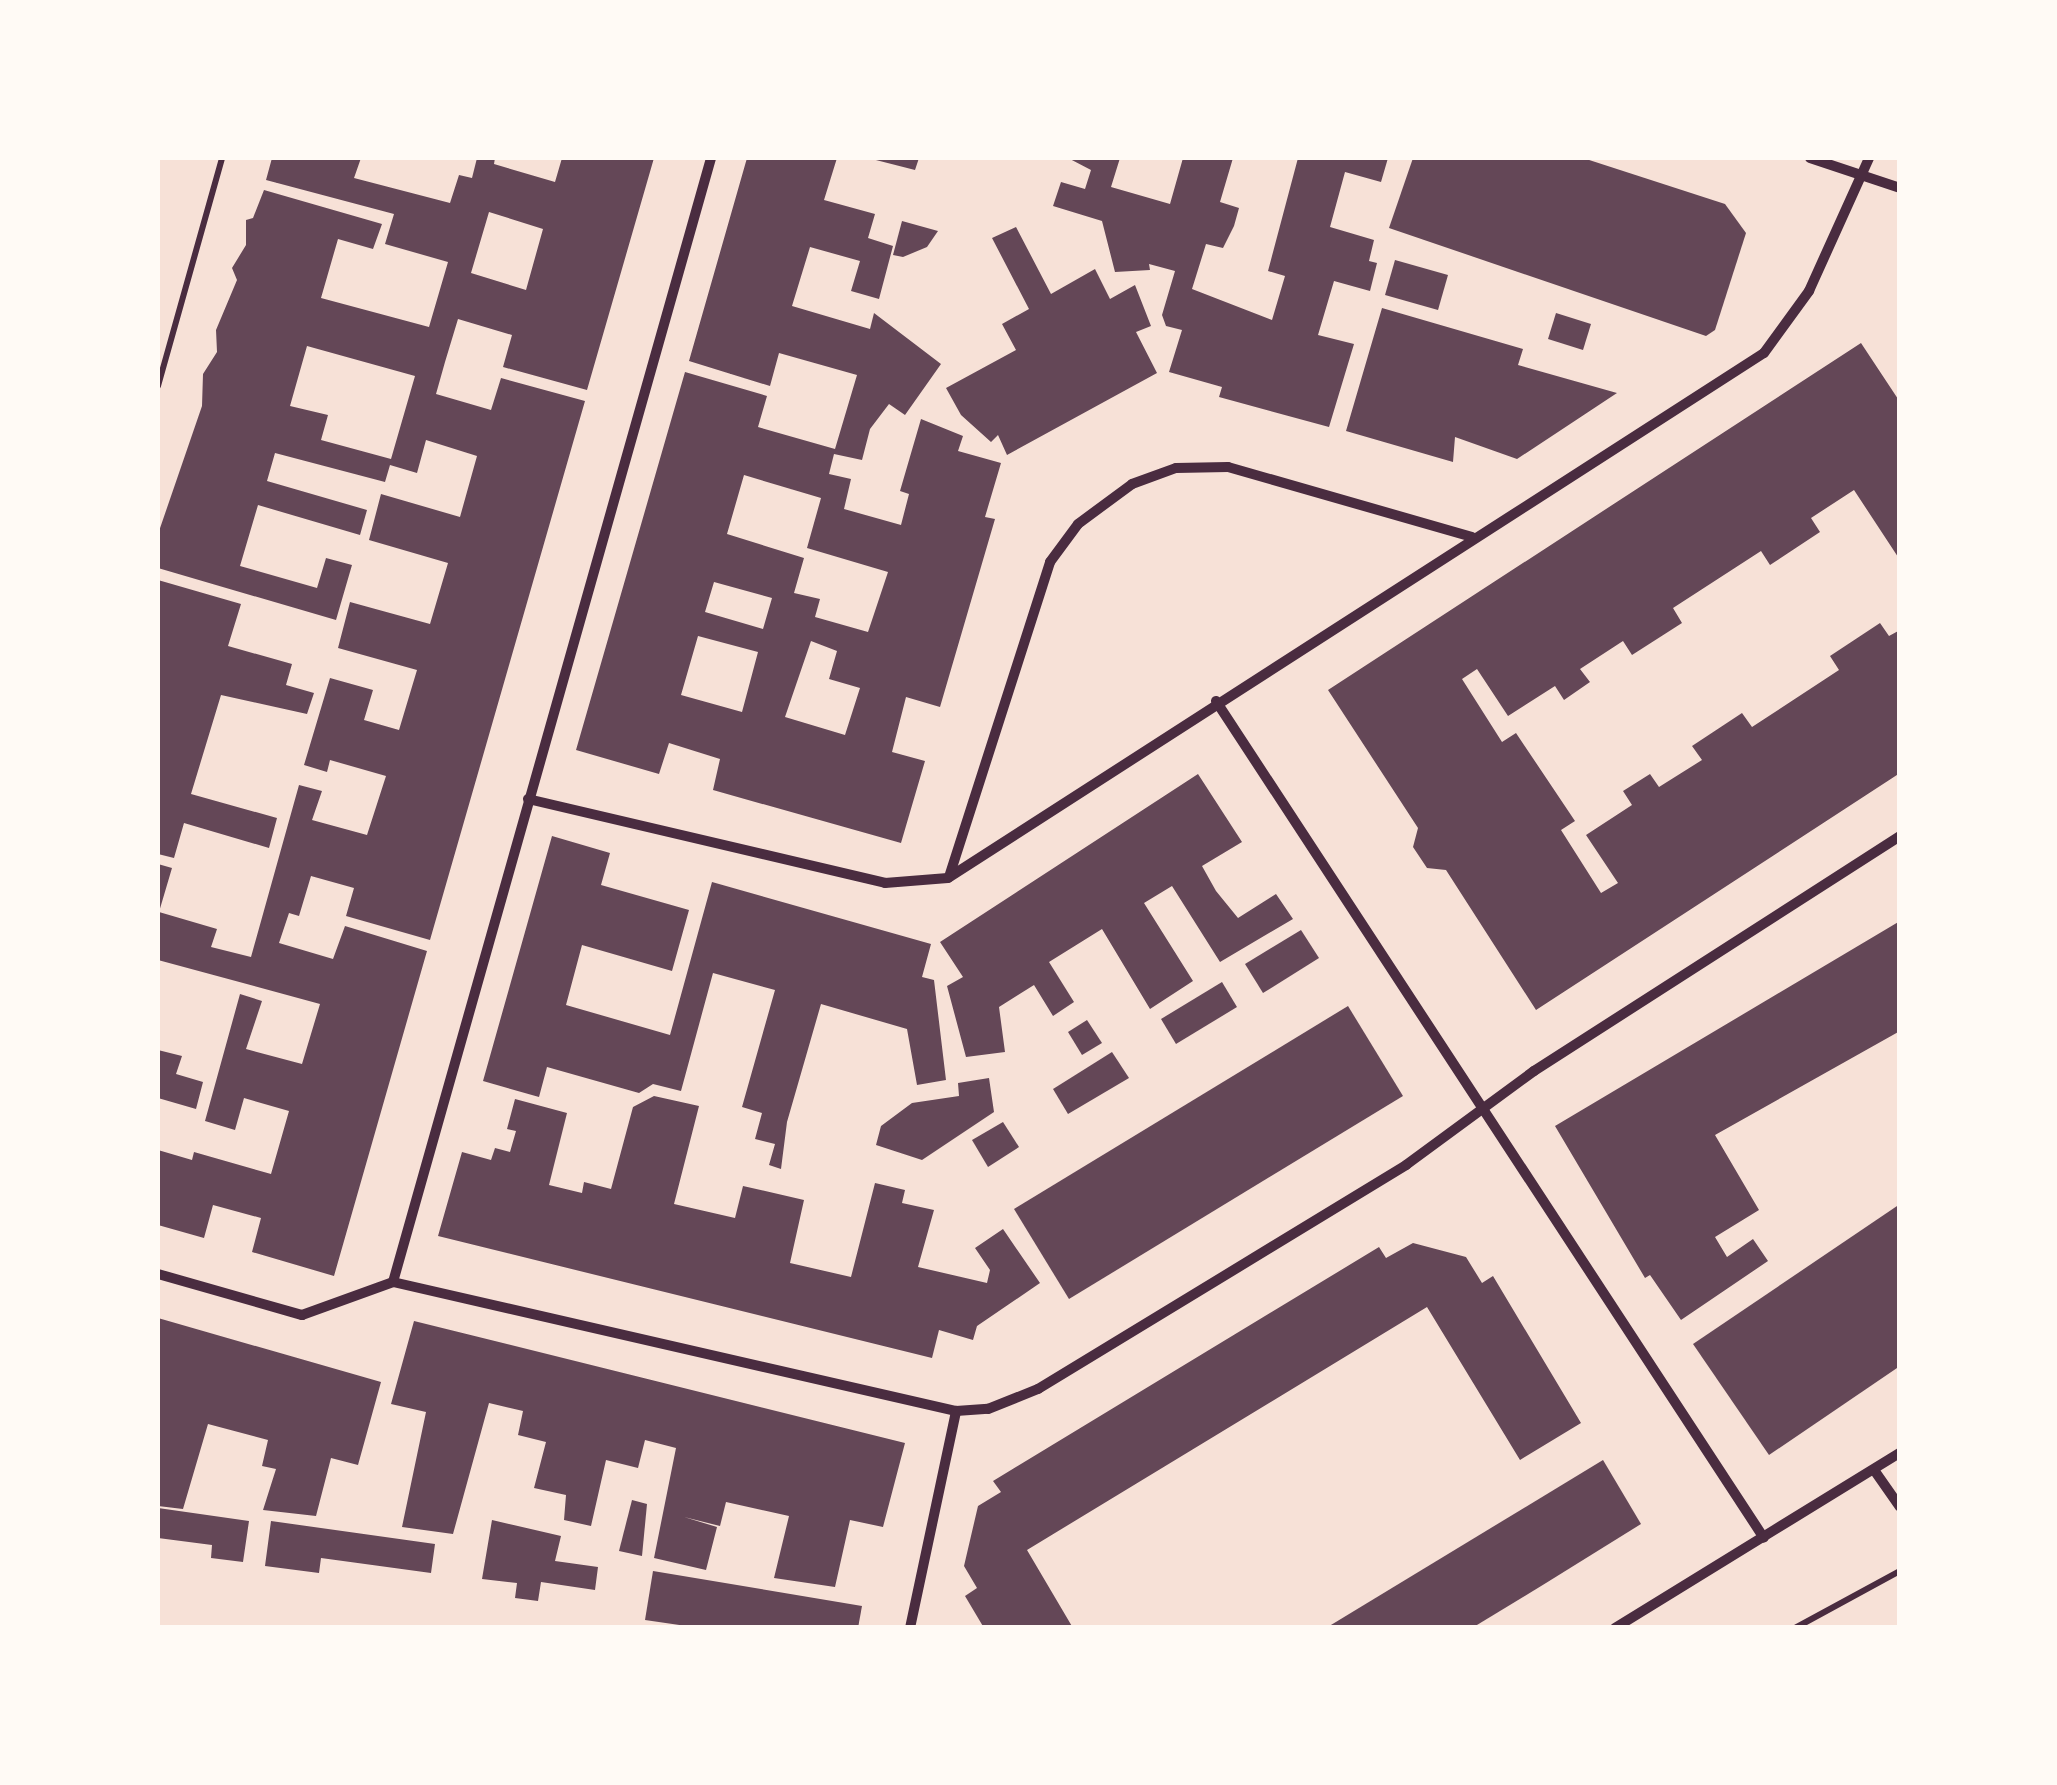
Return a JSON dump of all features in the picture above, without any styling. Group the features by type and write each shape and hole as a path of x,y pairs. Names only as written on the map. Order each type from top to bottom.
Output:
{"street":[{"path":"393,1282 711,158"},
{"path":"1810,158 1900,188"},
{"path":"528,799 886,883 948,878 1216,701 1764,353 1810,291 1869,158"},
{"path":"948,878 1050,562 1078,524 1132,484 1176,468 1228,467 1472,537"},
{"path":"1216,701 1764,1538"},
{"path":"158,1274 302,1316 393,1282 956,1410 988,1410 1038,1389 1406,1165 1481,1111 1900,836"},
{"path":"910,1628 956,1410"},
{"path":"1615,1628 1900,1452"},
{"path":"1874,1470 1900,1507"}],"path":[{"path":"158,386 222,158"},
{"path":"1795,1628 1899,1571"}],"building":[{"path":"272,158 361,158 354,178 450,203 459,175 472,178 477,158 495,158 494,164 555,182 562,158 654,158 587,390 503,367 512,335 458,319 445,362 436,394 491,410 501,378 585,401 430,940 346,916 354,888 311,876 299,916 289,913 279,943 333,959 345,926 427,951 334,1276 252,1252 261,1218 213,1205 204,1238 158,1225 158,1150 192,1160 194,1152 271,1174 289,1111 244,1098 235,1130 205,1121 240,994 262,1001 246,1049 302,1064 320,1004 158,960 158,864 172,868 159,912 217,929 211,947 251,957 299,785 322,791 312,820 367,835 386,776 330,760 327,772 304,765 330,678 373,690 364,720 399,730 417,670 338,648 350,602 430,624 448,563 369,540 381,494 460,517 477,456 426,440 417,473 390,465 385,482 275,453 267,481 367,510 360,535 258,505 240,566 317,588 326,558 352,565 336,620 158,568 158,534 202,406 203,374 217,352 216,330 237,280 232,268 246,245 246,220 253,218 264,190 382,224 373,249 338,239 321,298 429,327 448,262 385,244 394,214 266,180","holes":["489,212 543,229 526,290 471,273","307,346 415,376 391,459 321,440 328,415 290,406"]},
{"path":"747,158 837,158 824,200 875,214 868,238 893,246 879,299 851,291 860,261 810,247 792,306 870,329 874,313 941,364 905,415 889,404 870,429 862,460 834,454 829,474 851,479 844,509 901,525 909,494 900,491 921,419 963,436 958,451 1001,463 985,517 995,519 940,707 906,697 892,752 925,761 901,843 713,790 720,759 669,743 659,774 576,750 685,372 767,396 758,427 835,449 857,375 779,353 770,386 689,361","holes":["744,475 821,498 807,548 888,572 868,632 815,617 820,599 794,593 804,558 727,534","714,582 772,598 763,629 705,612","698,636 758,652 742,712 681,695","811,641 837,651 829,679 860,688 845,735 785,717"]},
{"path":"868,158 919,158 915,170"},
{"path":"1068,158 1120,158 1111,187 1170,204 1183,158 1233,158 1220,202 1239,208 1234,226 1223,248 1206,244 1192,289 1272,320 1285,276 1268,271 1298,158 1388,158 1381,182 1345,172 1330,227 1374,240 1369,261 1377,263 1370,291 1334,281 1318,335 1354,344 1329,427 1219,397 1222,387 1169,372 1182,330 1166,326 1162,315 1175,271 1149,264 1150,270 1115,272 1102,221 1053,206 1061,182 1085,189 1091,170"},
{"path":"1413,158 1583,158 1725,204 1746,233 1715,330 1706,336 1389,228"},
{"path":"902,221 938,231 927,247 903,257 893,255"},
{"path":"1016,227 1051,294 1095,269 1110,299 1135,285 1151,326 1136,332 1157,373 1007,455 998,435 991,442 961,415 946,388 1016,350 1002,324 1029,309 992,238"},
{"path":"1395,260 1448,275 1438,310 1385,295"},
{"path":"1382,308 1523,349 1518,365 1617,393 1517,459 1455,437 1453,462 1346,431"},
{"path":"1556,313 1591,324 1583,350 1548,339"},
{"path":"1861,343 1900,402 1900,560 1854,490 1811,518 1820,532 1770,565 1761,551 1673,608 1682,623 1632,655 1623,641 1580,669 1590,682 1564,700 1555,686 1508,716 1477,669 1462,679 1502,742 1516,733 1575,821 1561,830 1601,893 1618,883 1586,835 1632,805 1623,791 1650,774 1659,787 1702,760 1692,746 1742,713 1752,727 1839,670 1830,656 1880,623 1889,636 1900,630 1900,773 1536,1010 1446,870 1427,868 1413,847 1418,828 1328,690"},
{"path":"158,580 241,604 228,646 292,664 286,685 314,693 307,714 221,695 191,794 277,818 269,848 184,823 174,858 158,854"},
{"path":"1198,774 1242,842 1202,866 1216,891 1238,918 1276,894 1293,919 1220,962 1172,886 1144,903 1193,981 1150,1009 1102,929 1049,962 1074,1002 1053,1016 1034,985 999,1007 1005,1052 966,1057 947,986 963,977 940,942"},
{"path":"552,836 610,853 601,885 689,910 672,971 582,945 566,1005 670,1035 712,882 931,944 922,977 934,980 946,1080 917,1085 907,1029 821,1004 787,1122 781,1169 769,1165 775,1144 755,1139 762,1113 742,1107 775,990 713,973 681,1091 653,1084 639,1093 547,1067 539,1097 483,1081"},
{"path":"1900,921 1900,1031 1715,1135 1759,1210 1715,1237 1727,1257 1753,1239 1768,1261 1681,1320 1650,1275 1645,1278 1555,1126"},
{"path":"1301,930 1319,958 1263,993 1245,964"},
{"path":"1222,982 1237,1007 1176,1044 1161,1019"},
{"path":"1348,1006 1403,1096 1069,1299 1014,1209"},
{"path":"1087,1020 1102,1043 1082,1055 1068,1032"},
{"path":"158,1050 182,1056 176,1074 203,1082 196,1109 158,1098"},
{"path":"1112,1052 1129,1078 1068,1114 1053,1089"},
{"path":"989,1078 994,1112 922,1160 876,1145 881,1126 912,1103 959,1096 958,1083"},
{"path":"654,1096 699,1106 674,1204 735,1218 743,1186 804,1200 790,1263 851,1277 875,1183 905,1190 902,1203 934,1210 918,1267 987,1283 990,1270 975,1248 1003,1229 1040,1283 977,1326 973,1340 939,1330 932,1358 438,1236 462,1152 491,1160 495,1148 510,1152 516,1131 507,1129 515,1099 567,1113 549,1185 582,1193 584,1182 611,1189 633,1107"},
{"path":"1003,1122 1019,1147 988,1167 972,1140"},
{"path":"1900,1204 1900,1366 1769,1455 1693,1344"},
{"path":"1413,1243 1466,1257 1482,1283 1493,1276 1581,1423 1520,1460 1427,1307 1027,1550 1073,1628 984,1628 965,1596 977,1588 964,1566 978,1506 1001,1492 993,1481 1379,1247 1386,1258"},
{"path":"158,1318 381,1382 358,1465 331,1458 316,1516 263,1510 276,1469 262,1466 268,1440 208,1424 183,1509 158,1506"},
{"path":"414,1321 905,1443 883,1527 850,1520 835,1587 774,1578 789,1516 726,1502 720,1526 684,1517 717,1527 706,1570 654,1558 676,1448 645,1440 638,1468 606,1460 591,1526 564,1520 566,1495 534,1488 546,1442 518,1435 523,1411 489,1403 453,1534 402,1527 426,1412 391,1404"},
{"path":"1603,1460 1641,1524 1472,1628 1326,1628"},
{"path":"632,1500 647,1504 642,1556 619,1551"},
{"path":"158,1508 249,1521 243,1562 211,1558 212,1545 158,1538"},
{"path":"492,1520 561,1536 555,1561 598,1567 595,1590 541,1582 538,1601 515,1598 517,1583 482,1579"},
{"path":"271,1521 435,1544 431,1573 321,1558 319,1573 265,1566"},
{"path":"653,1571 862,1606 858,1628 700,1628 645,1620"}]}
